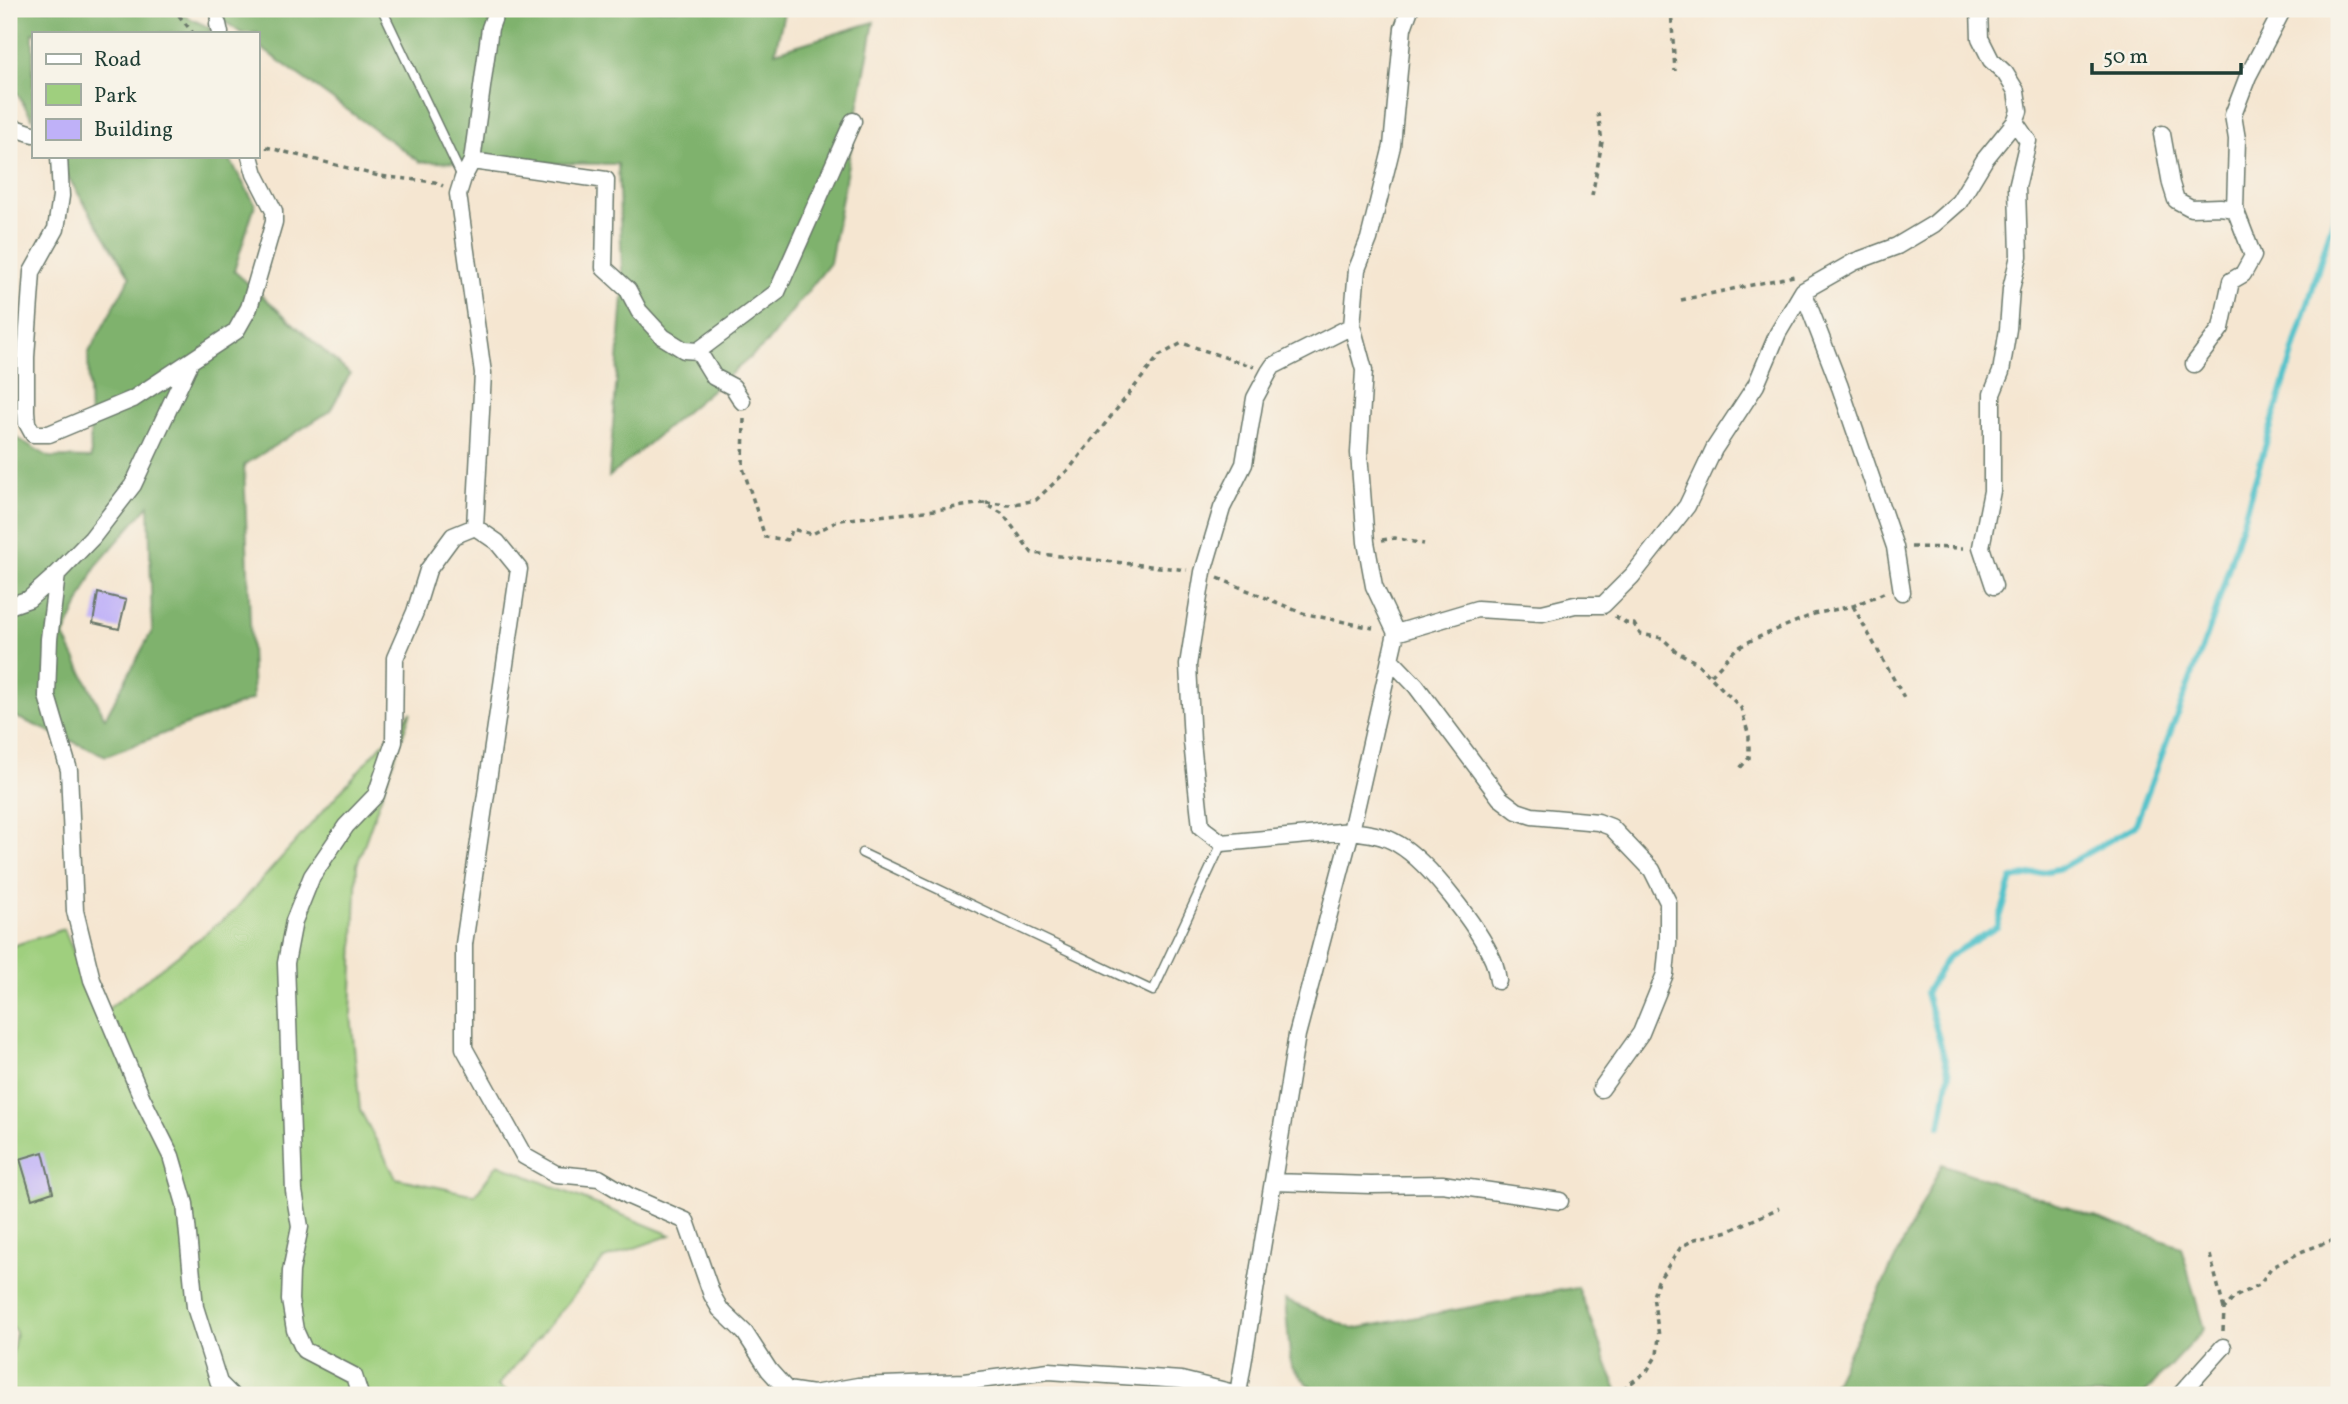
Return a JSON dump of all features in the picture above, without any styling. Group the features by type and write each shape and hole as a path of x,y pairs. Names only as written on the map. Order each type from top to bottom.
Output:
{"street":[{"path":"475,527 483,373 460,186 472,161 490,28 497,9"},
{"path":"475,527 497,542 519,569 464,944 464,1048 524,1156 556,1174 599,1178 629,1196 686,1222 720,1309 745,1333 769,1370 787,1390 813,1394 858,1386 964,1382 1049,1371 1181,1380 1240,1395 1297,1035 1351,831 1396,633 1374,586 1366,542 1359,453 1364,370 1352,326 1357,270 1369,239 1392,146 1403,28 1410,9"},
{"path":"1396,633 1477,609 1542,613 1575,605 1603,605 1607,602 1662,541 1687,506 1714,449 1756,385 1778,333 1802,291 1854,262 1897,246 1934,224 1959,202 1985,159 2015,122 2019,111 2016,91 2006,73 1991,60 1980,38 1979,9"},
{"path":"2194,364 2221,328 2231,281 2243,274 2253,256 2235,209 2237,139 2233,115 2248,76 2283,9"},
{"path":"472,161 606,180 604,268 628,290 639,311 663,337 684,350 698,351 778,292 853,121"},
{"path":"1994,586 1981,547 1992,491 1992,394 2001,372 2011,289 2019,256 2017,187 2028,141 2015,122"},
{"path":"9,126 32,134"},
{"path":"2162,134 2176,200 2191,208 2220,206 2235,209"},
{"path":"59,158 61,196 56,229 32,272 26,357 26,411 27,423 33,434 49,434 133,399 236,331 249,308 274,222 274,211 255,174 251,158"},
{"path":"1802,291 1840,387 1895,547 1902,592"},
{"path":"1352,326 1273,366 1255,398 1244,464 1222,508 1203,572 1188,665 1192,742 1201,827 1222,844 1351,831 1374,834 1398,844 1429,870 1479,934 1494,963 1498,981"},
{"path":"698,351 714,377 733,387 742,401"},
{"path":"9,606 29,599 57,574 92,538 133,485 191,361"},
{"path":"360,1395 354,1376 304,1350 290,1300 291,1271 300,1227 294,1191 286,962 294,921 312,876 345,826 376,795 394,742 395,658 415,612 428,570 453,536 475,527"},
{"path":"57,574 49,639 47,696 69,770 75,911 92,980 142,1098 172,1157 185,1204 195,1307 219,1383 231,1395"},
{"path":"1390,659 1416,686 1500,798 1517,811 1532,816 1598,822 1611,827 1652,870 1668,902 1665,974 1641,1033 1601,1089"},
{"path":"1273,1182 1442,1184 1560,1201"},
{"path":"2180,1395 2223,1347"}],"lane":[{"path":"382,9 460,186"},
{"path":"862,853 1153,991 1222,844"}],"path":[{"path":"171,9 192,32"},
{"path":"1671,9 1675,71"},
{"path":"1592,196 1602,142 1598,113"},
{"path":"259,146 379,176 460,186"},
{"path":"1681,300 1796,275 1802,291"},
{"path":"742,401 743,468 765,537 789,540 792,529 812,534 840,520 984,503 1009,505 1036,500 1070,468 1158,356 1182,343 1269,372"},
{"path":"984,503 1003,514 1032,553 1203,572 1302,613 1396,633"},
{"path":"1366,542 1395,538 1424,544"},
{"path":"1895,547 1981,547"},
{"path":"1711,675 1736,649 1752,640 1814,614 1853,606 1884,592 1902,592"},
{"path":"1607,602 1615,616 1626,623 1634,624 1640,634 1662,638 1676,651 1697,663 1731,696 1744,716 1749,736 1749,758 1740,768"},
{"path":"1853,606 1906,701"},
{"path":"1615,1395 1647,1371 1657,1354 1659,1336 1653,1296 1658,1281 1681,1247 1695,1239 1729,1231 1779,1208"},
{"path":"2224,1308 2235,1297 2259,1285 2271,1268 2303,1251 2339,1238"},
{"path":"2210,1255 2224,1308 2223,1347"}],"green space":[{"path":"9,9 171,9 210,28 210,32 32,32 32,118 9,80"},
{"path":"207,9 785,9 775,52 874,22 830,263 766,344 609,477 623,297 618,164 420,162 259,46 259,32 240,32"},
{"path":"56,158 229,158 255,204 234,271 350,374 330,411 244,465 253,699 106,756 9,714 9,433 49,457 91,458 88,354 130,277","holes":["149,505 152,631 105,718 64,636 96,566"]},
{"path":"411,712 357,865 351,1014 360,1110 396,1178 475,1195 498,1164 671,1235 604,1259 498,1386 512,1395 9,1395 9,1371 16,1332 9,1323 9,947 64,929 100,1015 232,913"},
{"path":"1942,1164 2181,1247 2204,1329 2143,1395 1828,1395"},
{"path":"1578,1287 1619,1395 1318,1395 1291,1366 1285,1300 1353,1329"}],"building":[{"path":"98,593 126,600 119,629 93,623"},
{"path":"43,1152 53,1192 32,1199 20,1159"}],"waterway":[{"path":"1940,1126 1949,1074 1926,993 1948,957 1997,927 2012,879 2061,868 2135,826 2214,617 2339,200"}]}
